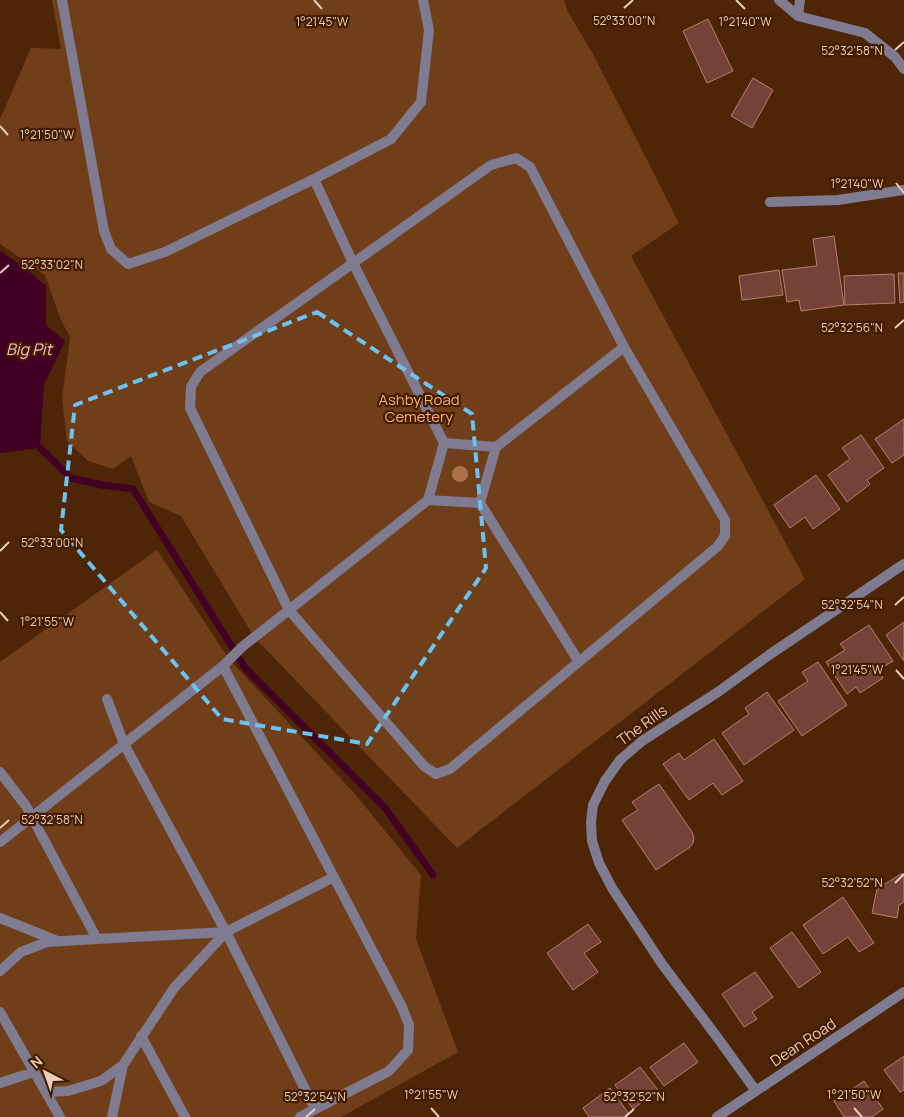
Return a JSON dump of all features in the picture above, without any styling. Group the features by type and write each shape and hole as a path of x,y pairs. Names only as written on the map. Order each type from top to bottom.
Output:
{"street":[{"path":"62,0 104,231 111,249 128,264 165,252 391,140 421,102 429,30 423,0"},
{"path":"779,0 798,16 865,34 895,56 904,70"},
{"path":"798,16 800,0"},
{"path":"516,158 530,167 624,347 725,520 724,536 717,547 450,769 436,774 424,766 289,610 190,408 191,387 200,372 491,165 516,158"},
{"path":"0,842 223,666 242,647 428,500 444,442 353,263 314,179"},
{"path":"770,202 838,200 904,190"},
{"path":"579,662 480,503 496,447 624,347"},
{"path":"444,442 496,447"},
{"path":"428,500 480,503"},
{"name":"The Rills","path":"756,1091 662,964 612,888 599,863 592,841 591,822 593,805 605,781 620,760 642,741 718,692 769,655 904,564"},
{"path":"223,666 402,1007 409,1025 408,1050 389,1071 300,1117"},
{"path":"107,698 124,744 226,932 315,1109"},
{"path":"0,772 32,816 98,939"},
{"path":"112,1117 123,1066 174,988 226,932 334,877"},
{"path":"0,918 58,941"},
{"path":"0,970 20,952 47,942 226,932"},
{"name":"Dean Road","path":"717,1117 904,992"},
{"path":"0,1012 60,1117"},
{"path":"142,1036 185,1117"},
{"path":"46,1092 68,1091 101,1081 123,1066"},
{"path":"0,1083 34,1072"}],"highlighted area":[{"path":"317,312 472,414 486,568 367,744 222,719 61,530 75,405"}],"green space":[{"name":"Ashby Road Cemetery","path":"52,0 564,0 568,12 593,54 679,223 631,256 805,579 457,848 254,637 181,516 149,502 131,456 113,469 88,461 67,441 62,398 70,337 60,318 45,275 0,244 0,119 31,48 61,49"},
{"path":"157,550 229,659 355,794 421,875 416,939 458,1052 341,1117 0,1117 0,662"}],"water":[{"name":"Big Pit","path":"0,251 25,268 46,286 46,325 65,341 44,385 40,448 0,453"}],"building":[{"path":"708,19 733,71 707,83 683,31"},
{"path":"753,78 773,90 752,128 731,116"},
{"path":"834,236 844,305 801,311 799,300 787,302 782,270 817,266 813,239"},
{"path":"779,270 783,295 742,300 739,276"},
{"path":"898,273 904,273 904,302 900,303"},
{"path":"894,274 895,303 845,305 844,276"},
{"path":"904,419 904,455 892,463 875,439"},
{"path":"861,435 884,468 867,480 870,484 847,502 828,475 850,459 842,448"},
{"path":"816,475 840,509 813,529 805,517 790,528 774,505"},
{"path":"904,622 904,661 886,635"},
{"path":"869,625 893,661 878,670 883,678 860,693 856,687 847,694 826,662 845,650 840,644"},
{"path":"818,662 847,705 802,736 778,701 808,681 802,672"},
{"path":"767,692 794,730 744,765 722,733 749,714 745,708"},
{"path":"714,739 743,781 722,795 713,783 689,800 663,764 679,753 684,760"},
{"path":"659,784 692,832 694,838 690,847 656,870 622,820 638,810 632,802"},
{"path":"904,874 904,902 899,905 897,918 872,913 877,889"},
{"path":"843,897 874,943 859,952 848,937 823,954 803,925"},
{"path":"588,924 601,942 584,953 598,972 573,990 547,953"},
{"path":"792,932 821,972 799,988 770,948"},
{"path":"755,972 773,997 752,1012 757,1019 744,1027 722,994"},
{"path":"684,1043 698,1062 664,1086 650,1067"},
{"path":"904,1056 904,1090 900,1092 884,1070"},
{"path":"640,1067 658,1090 633,1109 615,1085"},
{"path":"864,1081 883,1109 872,1117 844,1117 834,1101"},
{"path":"610,1088 629,1114 625,1117 589,1117 583,1108"}],"waterway":[{"path":"40,448 71,478 133,489 246,669 386,809 433,875"}]}
